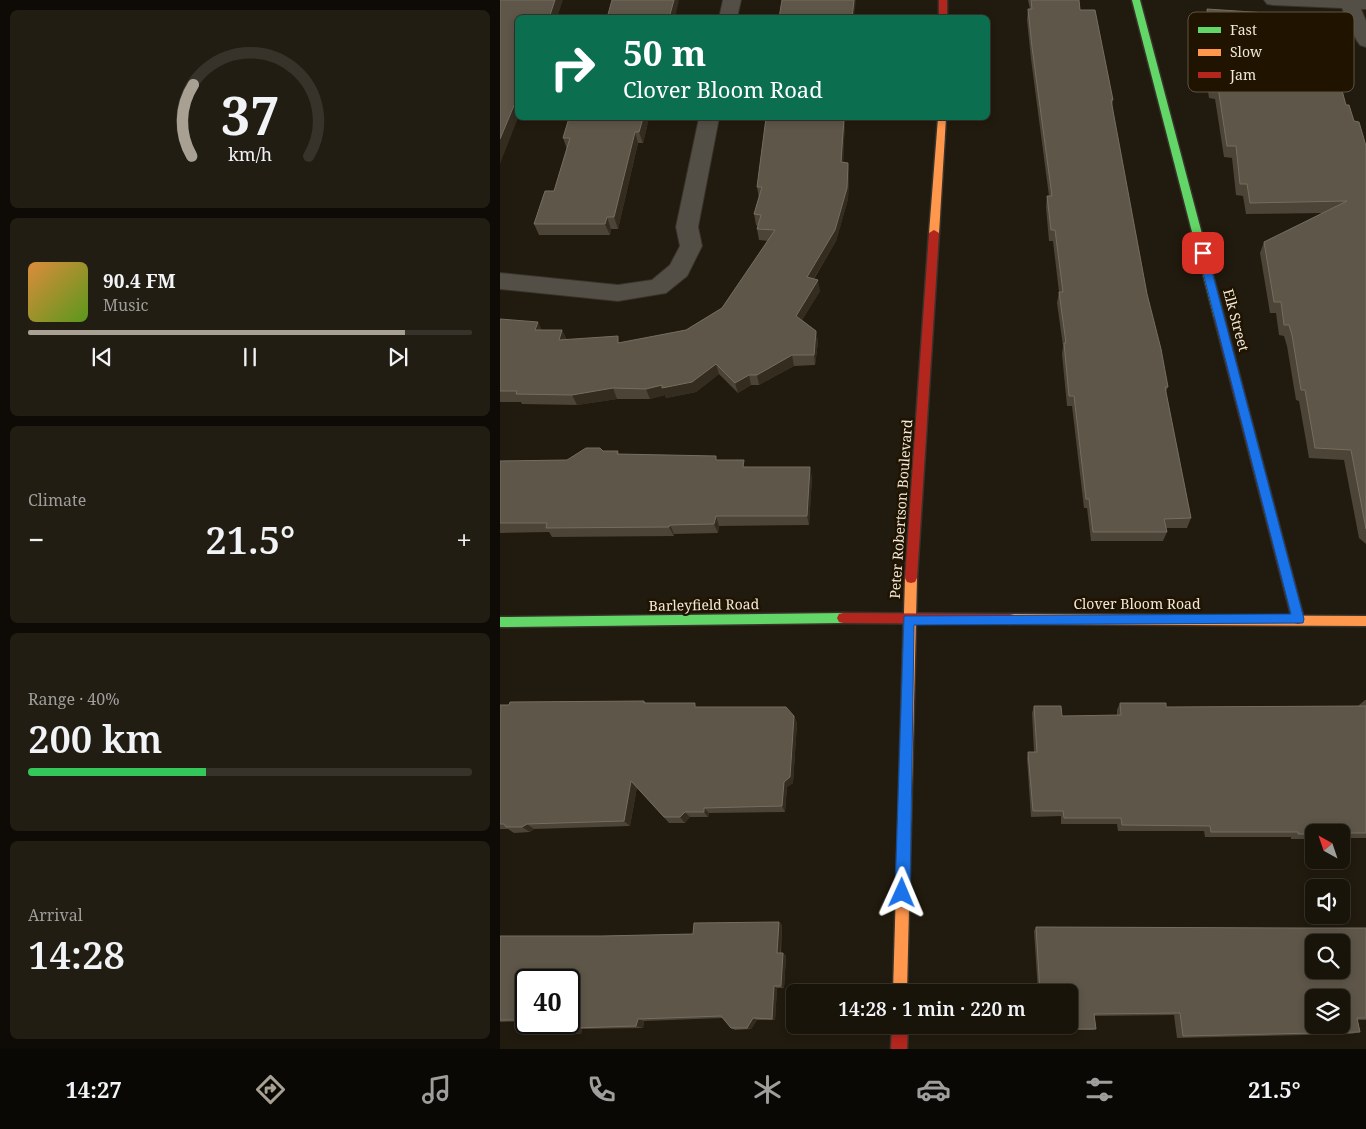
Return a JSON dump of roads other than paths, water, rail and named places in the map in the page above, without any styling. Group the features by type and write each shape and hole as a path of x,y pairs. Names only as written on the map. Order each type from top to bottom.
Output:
{"street":[{"path":"729,15 732,0"},
{"path":"943,0 943,15"},
{"name":"Elk Street","path":"1136,0 1298,619"},
{"path":"1273,0 1358,4 1366,41"},
{"path":"500,281 572,286 618,293 658,287 679,270 691,246 687,227 709,120"},
{"name":"Peter Robertson Boulevard","path":"900,984 908,619 942,120"},
{"name":"Barleyfield Road","path":"500,622 839,618 908,619"},
{"name":"Clover Bloom Road","path":"908,619 1298,619 1366,621"},
{"path":"899,1049 900,1034"}]}
